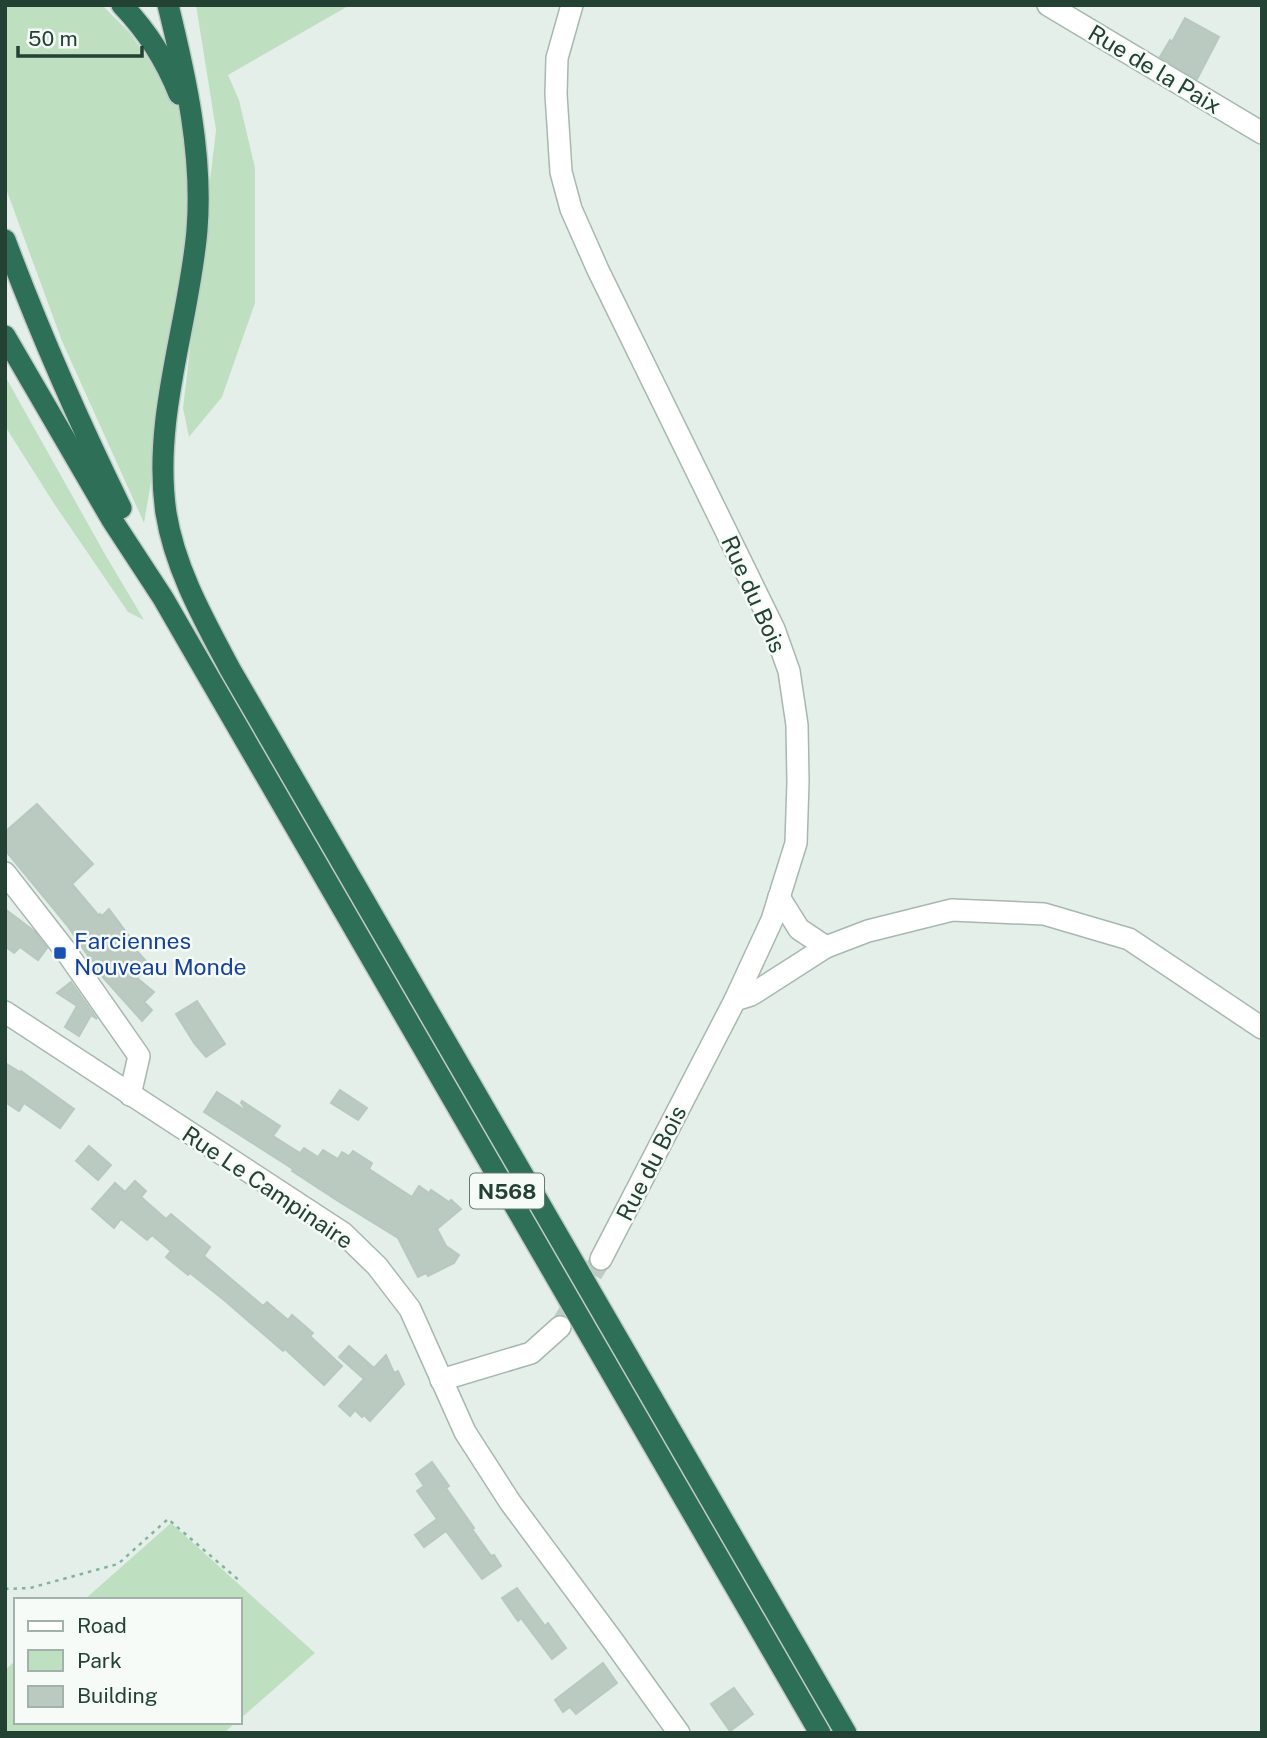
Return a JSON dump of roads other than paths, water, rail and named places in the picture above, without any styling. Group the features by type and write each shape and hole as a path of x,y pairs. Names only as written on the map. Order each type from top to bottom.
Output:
{"highway":[{"path":"122,5 150,37 172,75 193,128"},
{"path":"169,5 182,60 193,128"},
{"name":"N568","path":"193,128 198,176 197,229 170,388 162,474 166,514 176,554 190,591 230,669 846,1733"},
{"path":"5,240 64,386 163,598"},
{"path":"5,336 112,520 163,598"},
{"name":"N568","path":"163,598 820,1733"}],"street":[{"name":"Rue du Bois","path":"572,5 557,58 556,94 561,173 571,209 774,629 789,671 797,726 799,782 796,843 772,920 735,1000 601,1259"},
{"name":"Rue de la Paix","path":"1050,6 1262,133"},
{"path":"5,873 65,950 139,1056 130,1095"},
{"path":"779,897 799,929 826,947"},
{"path":"735,1000 751,995 826,947 868,930 952,910 1044,914 1129,939 1262,1028"},
{"name":"Rue Le Campinaire","path":"5,1012 343,1233 377,1266 410,1308 465,1432 510,1502 679,1733"},
{"path":"441,1380 531,1353 560,1327"}],"tunnel":[{"path":"560,1327 601,1259"}],"place":[{"name":"Farciennes Nouveau Monde","path":"60,953"}]}
